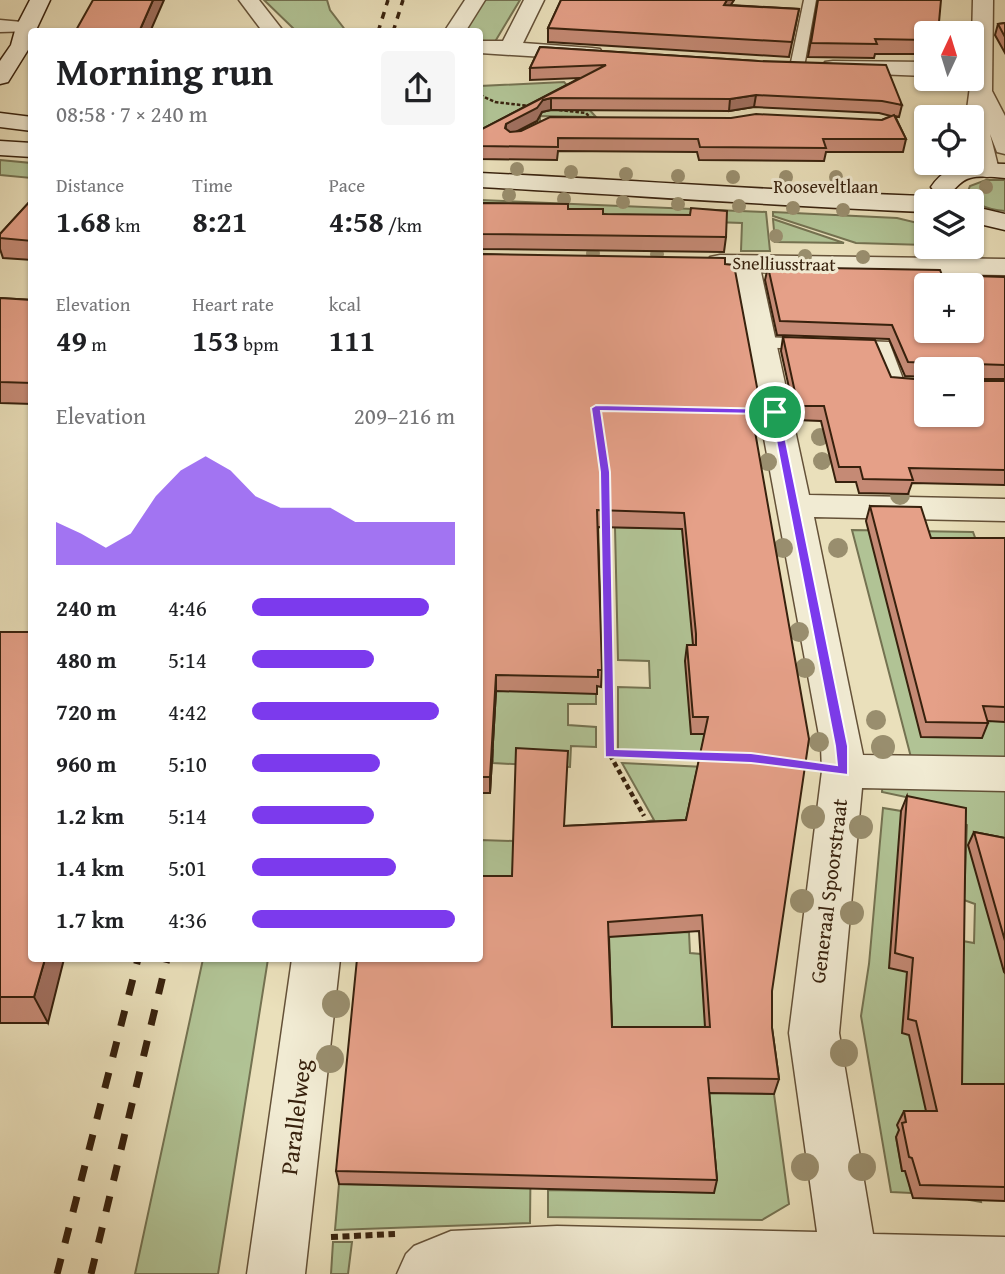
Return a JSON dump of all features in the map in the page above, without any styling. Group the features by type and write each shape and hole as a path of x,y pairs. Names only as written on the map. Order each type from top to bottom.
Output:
{"street":[{"path":"1,27 30,0"},
{"path":"0,77 21,45 26,27 40,0"},
{"path":"249,0 271,28"},
{"path":"457,28 475,0"},
{"path":"510,48 534,0"},
{"path":"982,0 985,75 976,123 980,155 996,170"},
{"path":"1,27 26,27"},
{"path":"483,47 620,56"},
{"path":"770,65 914,69"},
{"path":"985,75 1005,147"},
{"path":"0,120 28,124"},
{"path":"0,148 28,150"},
{"path":"944,189 947,181 962,173 996,170"},
{"name":"Rooseveltlaan","path":"483,180 708,191 768,198 914,197"},
{"path":"984,219 1003,225"},
{"name":"Snelliusstraat","path":"689,262 1005,267"},
{"name":"Generaal Spoorstraat","path":"745,263 842,746 843,771 814,1033 850,1268"},
{"path":"794,506 1005,510"},
{"path":"843,771 1005,775"},
{"name":"Parallelweg","path":"278,1256 316,962"},
{"path":"430,1270 451,1259 557,1254 850,1268 1005,1266"}],"lane":[{"path":"797,67 810,0"},
{"path":"762,343 882,346 895,386 914,386"}],"path":[{"path":"483,96 495,102 534,107"},
{"path":"547,108 586,113 593,121"},
{"path":"606,514 609,754 644,816"},
{"path":"593,555 606,555"},
{"path":"609,754 712,757"},
{"path":"278,1256 401,1234 430,1270"}],"green space":[{"path":"264,0 327,0 330,10 344,28 293,28"},
{"path":"484,0 520,0 493,45 483,44 483,28 466,28"},
{"path":"564,82 596,117 540,116 540,125 524,130 483,132 483,86"},
{"path":"0,160 28,163 28,178 0,175"},
{"path":"986,180 1005,180 1005,211 984,206 984,189 969,189 970,186"},
{"path":"483,200 766,212 770,251 741,251 742,223 483,214"},
{"path":"773,212 897,218 914,222 914,245 856,243 773,216"},
{"path":"773,219 844,243 775,242"},
{"path":"695,480 684,550 686,570 751,754 618,750 618,687 650,688 649,661 618,660 615,527 638,528"},
{"path":"852,530 973,532 981,554 1005,661 1005,767 913,765"},
{"path":"483,558 596,681 596,704 568,704 568,725 596,727 596,747 571,746 570,767 493,763 493,750 483,749"},
{"path":"622,763 746,769 727,870 639,838 644,822 654,820"},
{"path":"883,779 1005,781 1005,1097 966,1137 981,1202 969,1200 959,1154 930,1125 896,1137 902,1170 907,1171 911,1193 891,1192 861,1016 869,964 883,808 901,811 963,941 974,943 975,904 964,900 967,825 919,815 920,800 882,792"},
{"path":"483,840 513,841 649,934 689,932 690,953 701,954 719,1093 774,1094 789,1204 762,1220 548,1217 548,1190 659,1192 654,1113 483,962"},
{"path":"202,962 268,962 218,1274 135,1274"},
{"path":"531,1128 530,1223 335,1230 339,1184 512,1188"},
{"path":"333,1242 352,1242 348,1274 331,1274"}],"building":[{"path":"93,0 153,0 141,28 77,28"},
{"path":"561,0 727,0 724,5 799,9 792,42 548,28"},
{"path":"818,0 941,0 939,21 914,21 914,40 875,39 877,44 811,43"},
{"path":"1005,23 1005,37 998,24"},
{"path":"540,47 758,61 886,65 902,105 882,101 756,95 730,99 551,98 543,100 537,108 506,124 505,128 510,132 521,131 550,117 731,118 756,114 882,120 894,115 906,139 823,139 826,148 700,147 698,139 558,138 558,147 483,146 483,128 606,65 530,68"},
{"path":"28,203 28,241 0,238 0,234"},
{"path":"483,203 568,204 568,209 603,209 603,214 690,215 691,208 727,211 726,237 483,234"},
{"path":"483,254 725,258 725,264 734,265 760,403 750,403 809,739 772,991 772,1028 779,1079 708,1078 717,1180 336,1171 357,962 483,962 483,876 512,876 516,748 568,751 564,826 686,820 708,717 693,717 687,645 696,645 696,634 684,513 597,510 602,670 598,670 598,677 496,675 490,777 483,777","holes":["702,915 710,1027 612,1027 608,922"]},
{"path":"768,267 940,270 941,273 914,273 914,343 984,343 984,276 1005,277 1005,365 984,364 984,357 914,357 914,362 908,362 892,325 780,321"},
{"path":"0,298 28,300 28,383 0,382"},
{"path":"783,337 875,340 891,377 914,379 914,427 984,427 984,381 1005,381 1005,470 909,468 913,480 863,479 860,467 839,467 824,406 798,406"},
{"path":"870,506 921,507 931,538 1005,538 1005,707 983,706 988,723 926,722"},
{"path":"0,632 28,632 28,962 44,962 34,997 0,997"},
{"path":"907,796 966,808 962,1084 1005,1084 1005,1187 920,1185 912,1158 909,1157 902,1123 906,1122 904,1111 937,1111 916,1021 908,1019 913,958 895,953"},
{"path":"974,832 1005,838 1005,941"}],"railway":[{"path":"379,28 388,0"},
{"path":"394,28 403,0"},
{"path":"57,1274 137,962"},
{"path":"91,1274 166,962"}],"route":[{"path":"596,408 775,412 842,746 843,771 751,758 609,754 605,472 596,408"}]}
